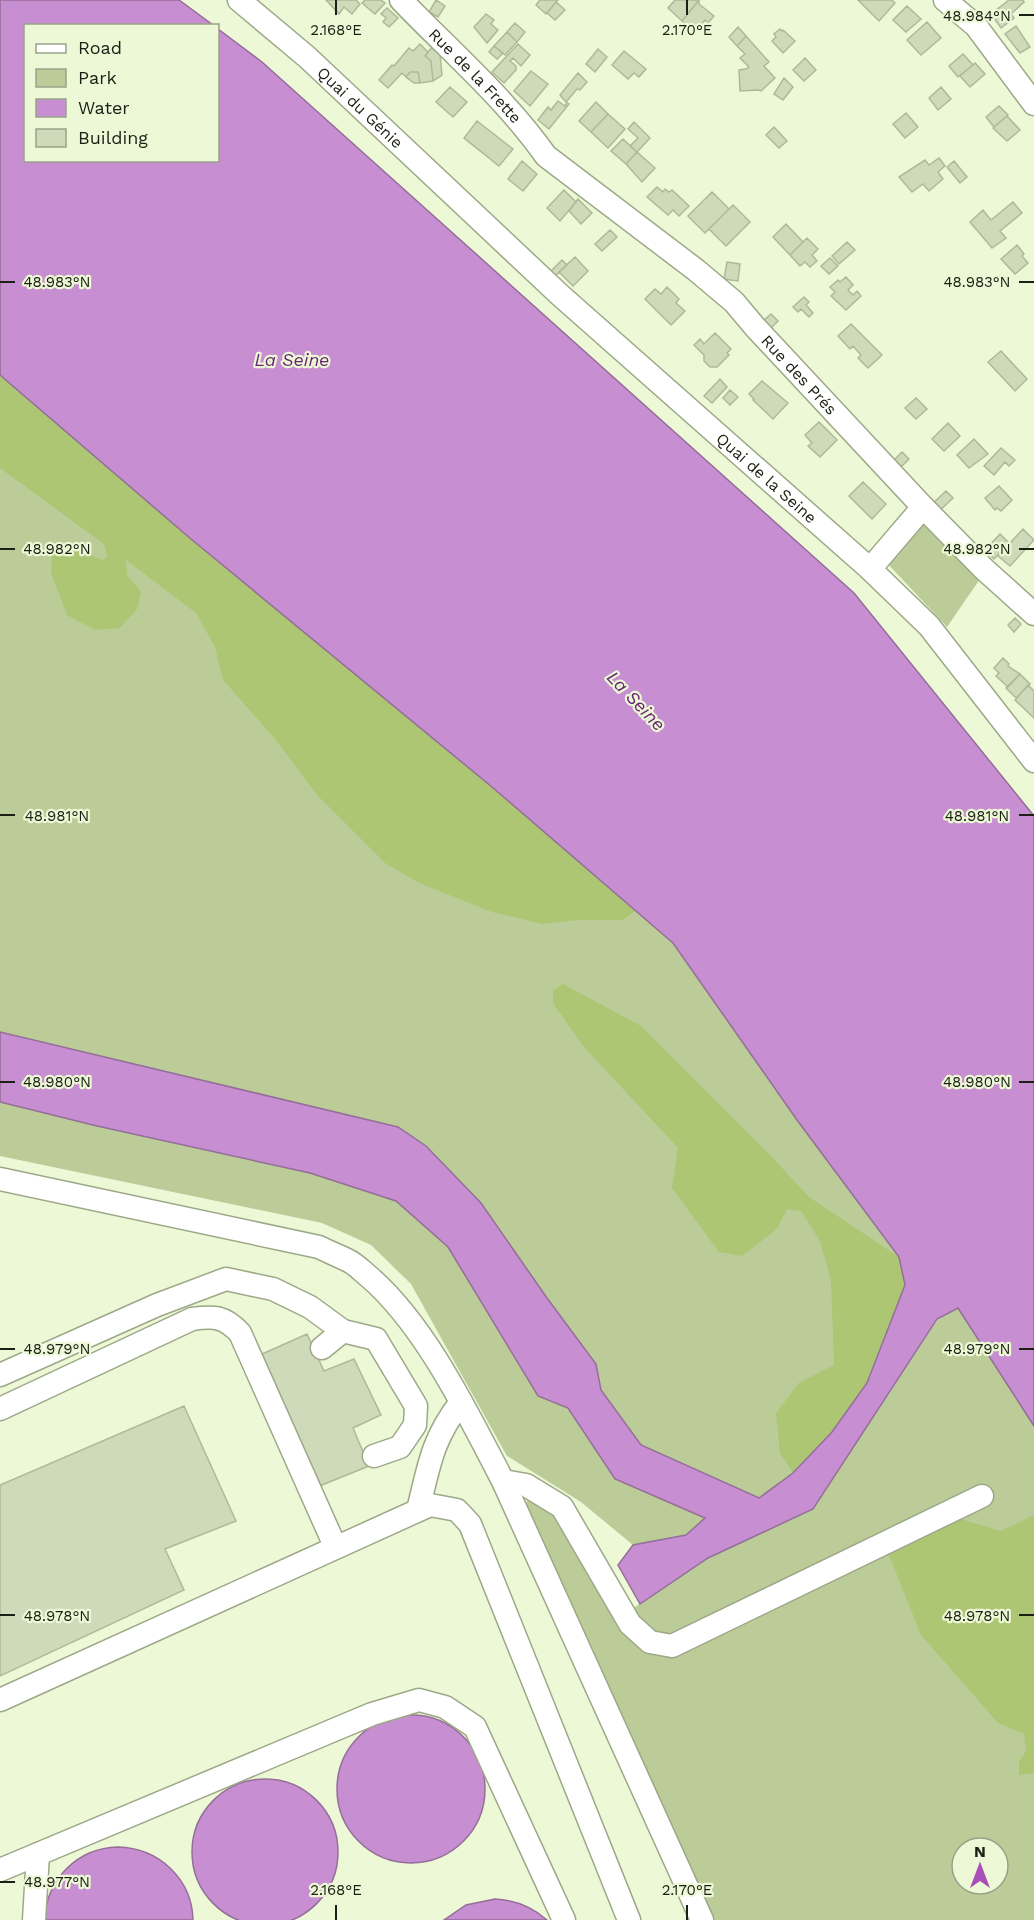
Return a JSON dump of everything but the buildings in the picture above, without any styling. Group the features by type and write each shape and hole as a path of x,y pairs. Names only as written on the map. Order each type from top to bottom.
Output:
{"street":[{"name":"Quai du Génie","path":"239,0 307,57 478,218"},
{"name":"Rue de la Frette","path":"401,0 496,96 546,156"},
{"path":"945,0 976,26 1034,104"},
{"name":"Rue des Prés","path":"546,156 696,270 734,302 923,507 1034,614"},
{"name":"Quai de la Seine","path":"478,218 568,303 870,569 929,626 1034,761"},
{"path":"870,569 923,507"},
{"path":"0,1179 319,1247 350,1262 382,1288 403,1312 428,1349 461,1402 503,1481 702,1920"},
{"path":"0,1375 157,1305 226,1279 273,1289 310,1307 343,1331 376,1339 416,1406 415,1425 400,1447 374,1456"},
{"path":"0,1409 192,1319 210,1317 230,1322 240,1334 335,1546"},
{"path":"322,1348 343,1331"},
{"path":"418,1510 433,1448 445,1422 461,1402"},
{"path":"503,1481 526,1485 562,1507 630,1624 650,1642 672,1647 982,1496"},
{"path":"0,1700 335,1546 430,1505 457,1510 470,1524 629,1920"},
{"path":"0,1870 372,1714 419,1700 445,1707 475,1727 564,1920"},
{"path":"34,1920 38,1854"}],"green space":[{"path":"0,375 191,539 492,787 673,943 797,1120 899,1257 793,1473 759,1498 641,1445 601,1390 596,1364 547,1298 426,1146 398,1127 0,1032"},
{"path":"0,375 191,539 492,787 635,911 623,920 579,920 542,924 492,912 419,883 385,863 317,795 275,739 223,680 215,647 196,613 126,560 127,575 141,592 137,609 120,628 95,630 67,615 51,573 52,547 81,552 104,560 107,556 104,544 0,468"},
{"path":"924,518 982,576 947,627 888,564"},
{"path":"563,984 641,1026 809,1197 899,1257 905,1285 867,1383 832,1432 793,1473 780,1453 776,1413 799,1383 834,1365 831,1280 820,1241 801,1211 787,1209 777,1229 742,1256 719,1252 672,1188 678,1148 583,1046 553,1003 553,991"},
{"path":"0,1102 310,1173 396,1201 448,1247 538,1396 568,1408 615,1479 705,1518 686,1535 633,1545 581,1502 507,1456 411,1284 371,1245 322,1223 0,1156"},
{"path":"959,1308 1034,1426 1034,1920 713,1920 525,1504 532,1496 575,1531 620,1617 708,1558 813,1509 938,1319"},
{"path":"1034,1515 1034,1773 1019,1775 1019,1762 1026,1751 1024,1734 998,1723 921,1635 887,1550 961,1519 1001,1531"}],"water":[{"name":"La Seine","path":"0,0 179,0 212,24 24,24 24,162 219,162 219,30 262,62 854,593 1034,816 1034,1426 958,1308 937,1319 813,1509 708,1558 640,1604 618,1565 633,1545 686,1535 705,1518 615,1479 568,1408 538,1396 448,1247 396,1201 310,1173 0,1102 0,1032 398,1127 426,1146 481,1203 596,1364 601,1390 641,1445 759,1498 793,1473 832,1432 867,1383 905,1285 899,1257 797,1120 673,943 492,787 191,539 0,375"},
{"path":"411,1715 425,1716 439,1721 452,1727 463,1737 473,1748 479,1761 484,1775 484,1803 479,1817 473,1830 463,1841 452,1851 439,1857 425,1862 411,1863 397,1862 383,1857 370,1851 359,1841 349,1830 343,1817 338,1803 337,1789 338,1775 343,1761 349,1748 359,1737 370,1727 383,1721 397,1716"},
{"path":"251,1780 279,1780 306,1791 326,1811 337,1838 337,1866 326,1893 306,1913 290,1921 240,1921 224,1913 204,1893 193,1866 193,1838 204,1811 224,1791"},
{"path":"118,1847 147,1853 170,1868 187,1891 193,1920 44,1920 51,1891 67,1868 90,1853"},
{"path":"495,1899 523,1905 547,1920 444,1920 466,1905"}]}
